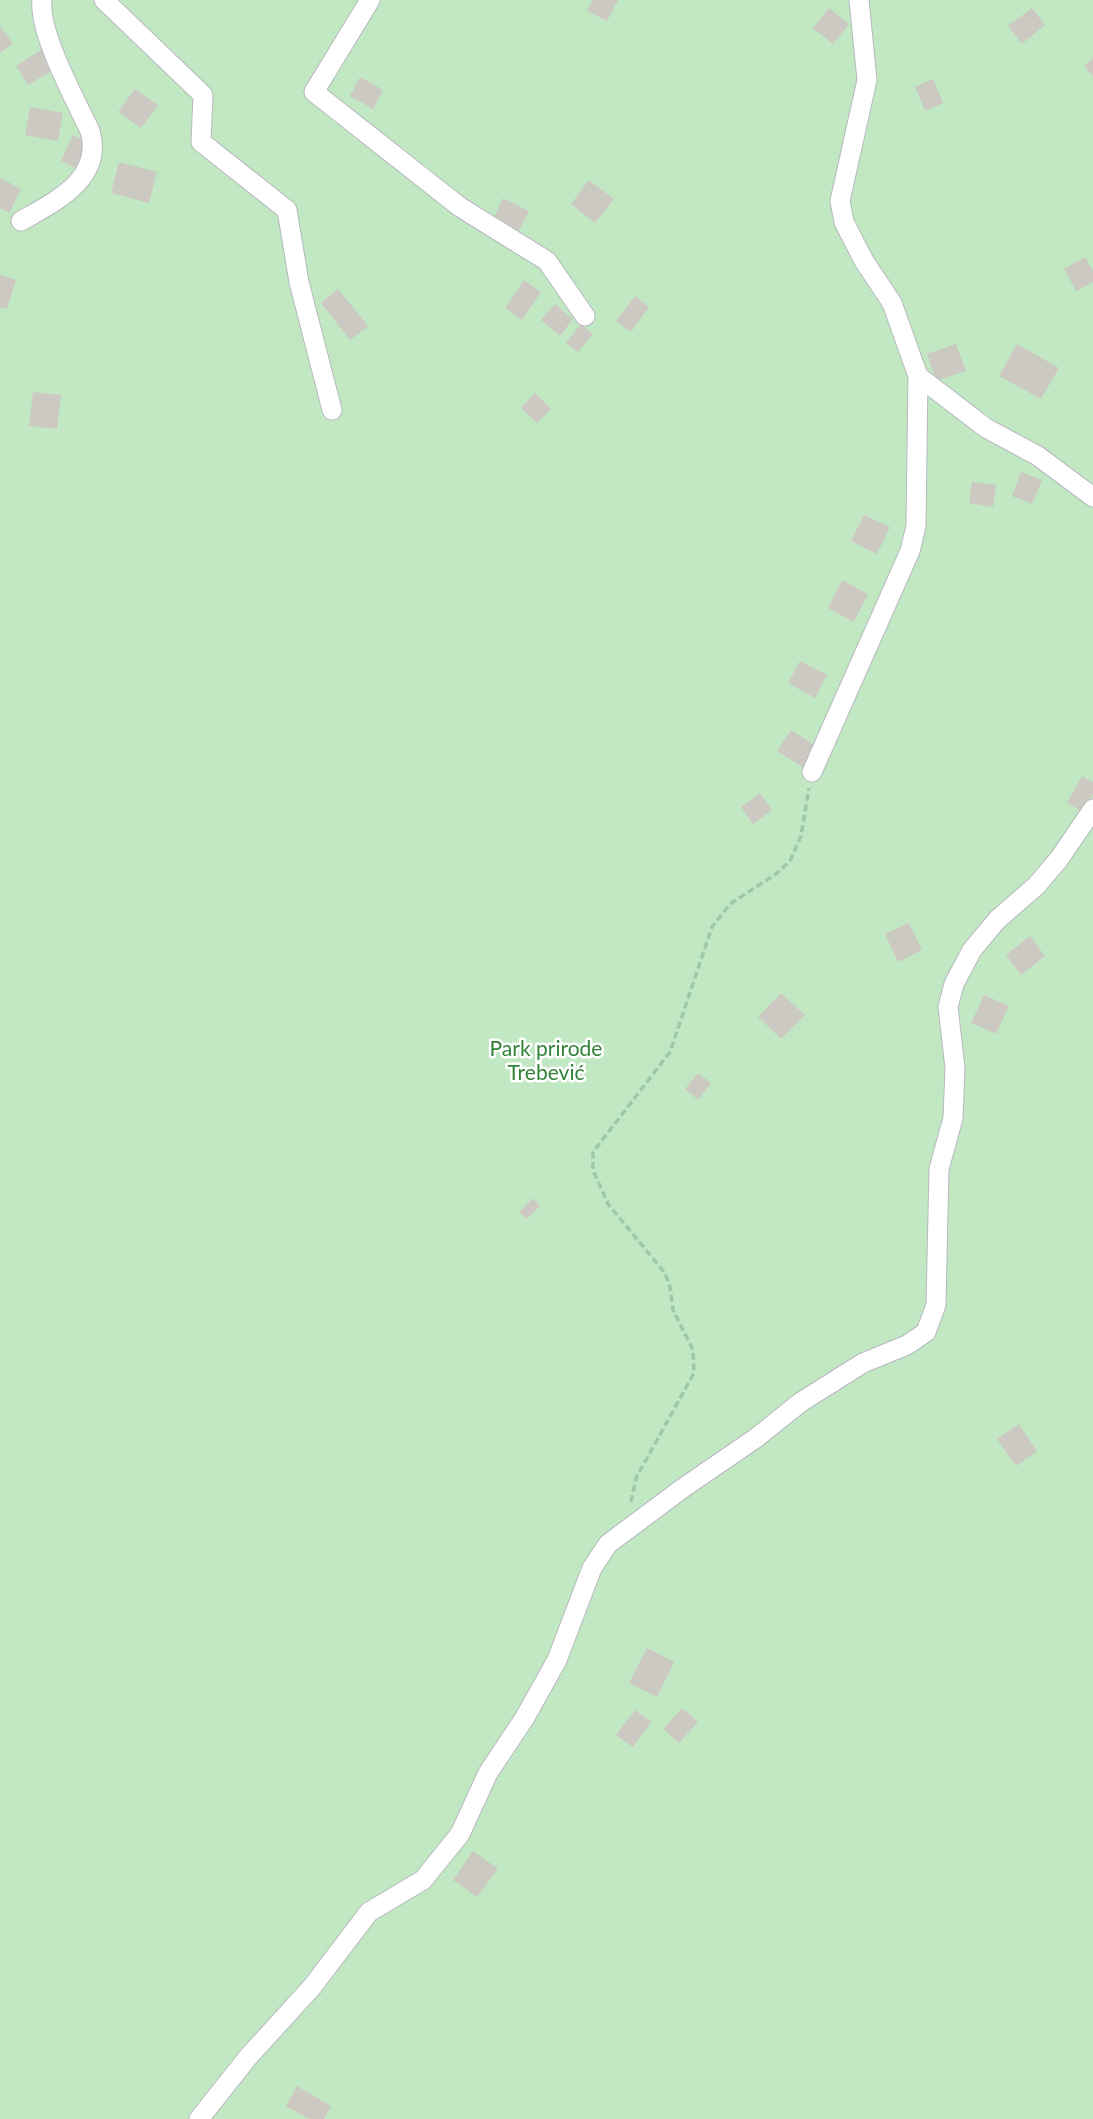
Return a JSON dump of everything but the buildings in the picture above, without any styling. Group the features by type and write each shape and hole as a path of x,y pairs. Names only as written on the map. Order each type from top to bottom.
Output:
{"street":[{"path":"21,221 67,195 83,175 92,156 94,143 48,35 41,9 43,0"},
{"path":"104,0 203,95 201,142 287,210 299,282 331,410"},
{"path":"370,0 314,92 460,207 547,261 585,316"},
{"path":"812,772 910,551 916,526 918,376 892,303 864,261 844,222 840,201 867,80 859,0"},
{"path":"918,376 986,428 1038,456 1093,496"},
{"path":"198,2119 249,2056 312,1987 369,1912 424,1880 460,1834 488,1773 524,1719 557,1660 592,1568 608,1544 756,1438 801,1402 863,1363 907,1345 926,1332 936,1306 939,1169 953,1118 955,1068 948,1007 954,984 972,950 997,920 1044,877 1093,810"}],"path":[{"path":"631,1526 631,1503 636,1478 694,1373 693,1350 673,1310 665,1273 607,1204 593,1170 593,1152 670,1052 712,927 730,904 776,874 790,861 801,836 812,772"}],"green space":[{"name":"Park prirode Trebević","path":"0,0 1093,0 1093,2119 0,2119"}]}
